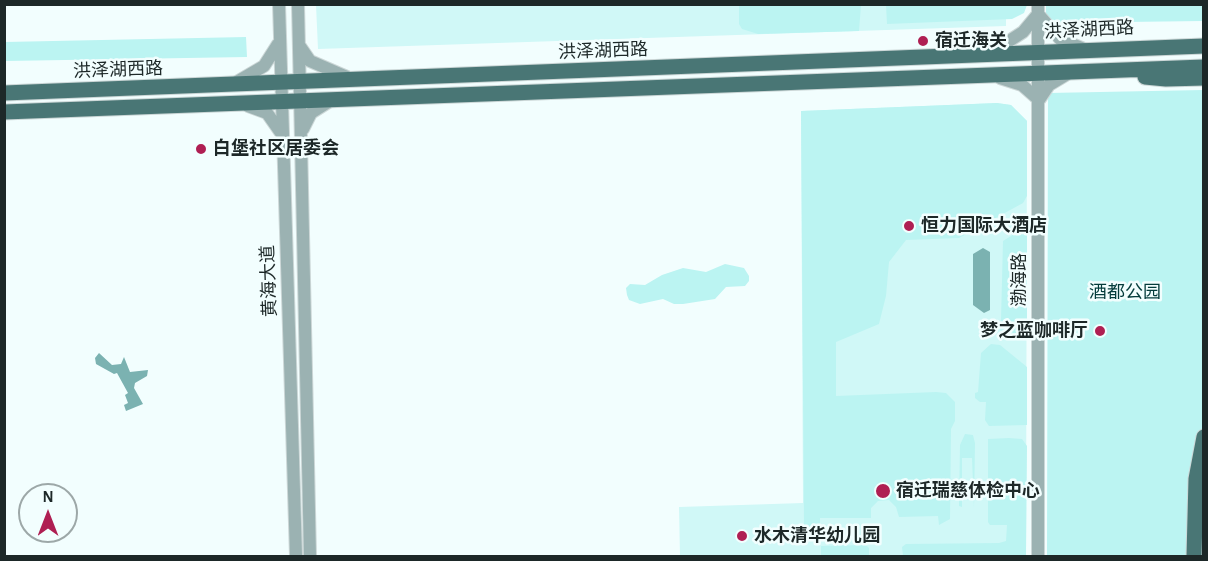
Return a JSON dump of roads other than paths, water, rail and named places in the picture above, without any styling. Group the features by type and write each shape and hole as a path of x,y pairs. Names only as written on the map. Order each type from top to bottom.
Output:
{"main road":[{"name":"洪泽湖西路","path":"4,93 299,83 1203,44"},
{"path":"4,112 1203,67"},
{"path":"1100,71 1166,79 1203,78"},
{"path":"361,80 361,91 368,100"},
{"path":"208,105 217,99 216,92 209,86"},
{"path":"1194,556 1197,479 1203,437"}],"street":[{"name":"黄海大道","path":"279,4 296,556"},
{"name":"黄海大道","path":"298,4 310,556"},
{"path":"988,54 1023,32 1038,9 1060,39 1085,50"},
{"name":"渤海路","path":"1038,9 1038,556"},
{"path":"230,85 264,66 275,52 280,40"},
{"path":"299,43 301,51 310,61 330,72 361,80"},
{"path":"989,75 1022,85 1039,100 1048,85 1071,72"},
{"path":"300,136 311,113 330,101"},
{"path":"244,104 267,113 283,137"}],"place":[{"name":"宿迁海关","path":"923,41"},
{"name":"白堡社区居委会","path":"201,149"},
{"name":"恒力国际大酒店","path":"909,226"},
{"name":"梦之蓝咖啡厅","path":"1100,331"},
{"name":"宿迁瑞慈体检中心","path":"883,491"},
{"name":"水木清华幼儿园","path":"742,536"}],"park label":[{"name":"酒都公园","path":"1125,293"}]}
